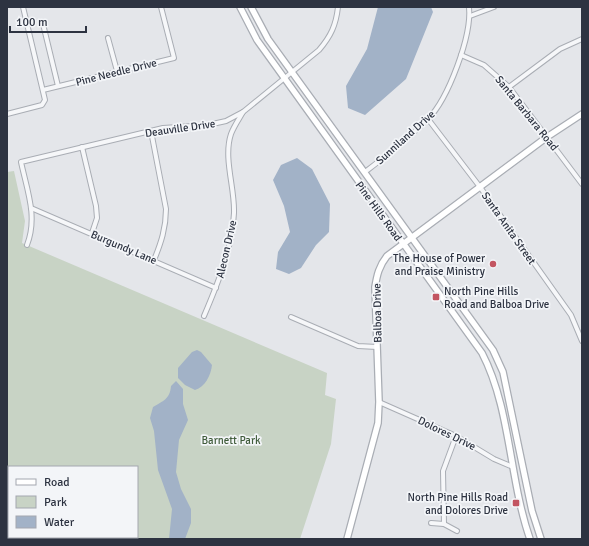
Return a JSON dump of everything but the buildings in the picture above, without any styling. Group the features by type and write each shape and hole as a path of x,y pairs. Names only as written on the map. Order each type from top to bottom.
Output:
{"main road":[{"name":"Pine Hills Road","path":"240,7 257,40 482,353 492,371 530,539"},
{"name":"Pine Hills Road","path":"251,7 268,39 484,337 499,363 505,379 532,511 541,539"},
{"name":"Balboa Drive","path":"347,539 378,423 379,402 375,287 378,270 387,256 547,137 582,114"}],"street":[{"path":"7,114 42,105 45,100 24,7"},
{"name":"Pine Needle Drive","path":"43,90 174,58 161,7"},
{"name":"Deauville Drive","path":"31,208 20,162 151,131 208,125 226,121 243,112 319,50 329,39 336,25 338,7"},
{"name":"Sunniland Drive","path":"364,172 428,120 440,105 461,55 470,16 469,7"},
{"path":"470,16 494,7"},
{"path":"43,24 58,86"},
{"path":"108,38 117,72"},
{"path":"509,87 560,49 582,39"},
{"name":"Santa Barbara Road","path":"461,55 484,65 509,87 582,184"},
{"name":"Alecon Drive","path":"204,316 216,288 226,256 234,214 228,151 231,134 243,112"},
{"name":"Santa Anita Street","path":"428,120 480,187 571,315 582,341"},
{"path":"151,131 166,209 166,221 163,236 154,260"},
{"path":"82,147 96,206 97,218 92,233"},
{"path":"27,245 32,224 31,208"},
{"name":"Burgundy Lane","path":"31,208 92,233 216,288"},
{"path":"291,317 358,346 377,348"},
{"name":"Dolores Drive","path":"379,402 456,436 494,459 513,468"},
{"path":"444,524 443,471 456,436"},
{"path":"431,523 444,524 457,531"}],"green space":[{"name":"Barnett Park","path":"14,171 25,221 22,243 327,373 325,395 336,399 331,444 300,539 7,539 7,172"}],"water":[{"path":"378,7 431,7 433,12 406,79 365,115 348,108 346,86 367,49"},
{"path":"297,158 312,169 330,204 329,232 316,245 301,268 289,274 276,269 278,252 290,232 284,206 273,180 281,165"},
{"path":"197,350 201,352 212,365 205,383 195,390 185,385 178,378 178,368 192,352"},
{"path":"176,381 183,389 183,404 188,420 179,440 176,472 181,489 191,509 191,523 185,539 169,539 172,509 158,470 154,431 150,418 153,407 168,397 171,386"}],"place":[{"name":"The House of Power and Praise Ministry","path":"493,264"},
{"name":"North Pine Hills Road and Balboa Drive","path":"436,297"},
{"name":"North Pine Hills Road and Dolores Drive","path":"516,503"}]}
